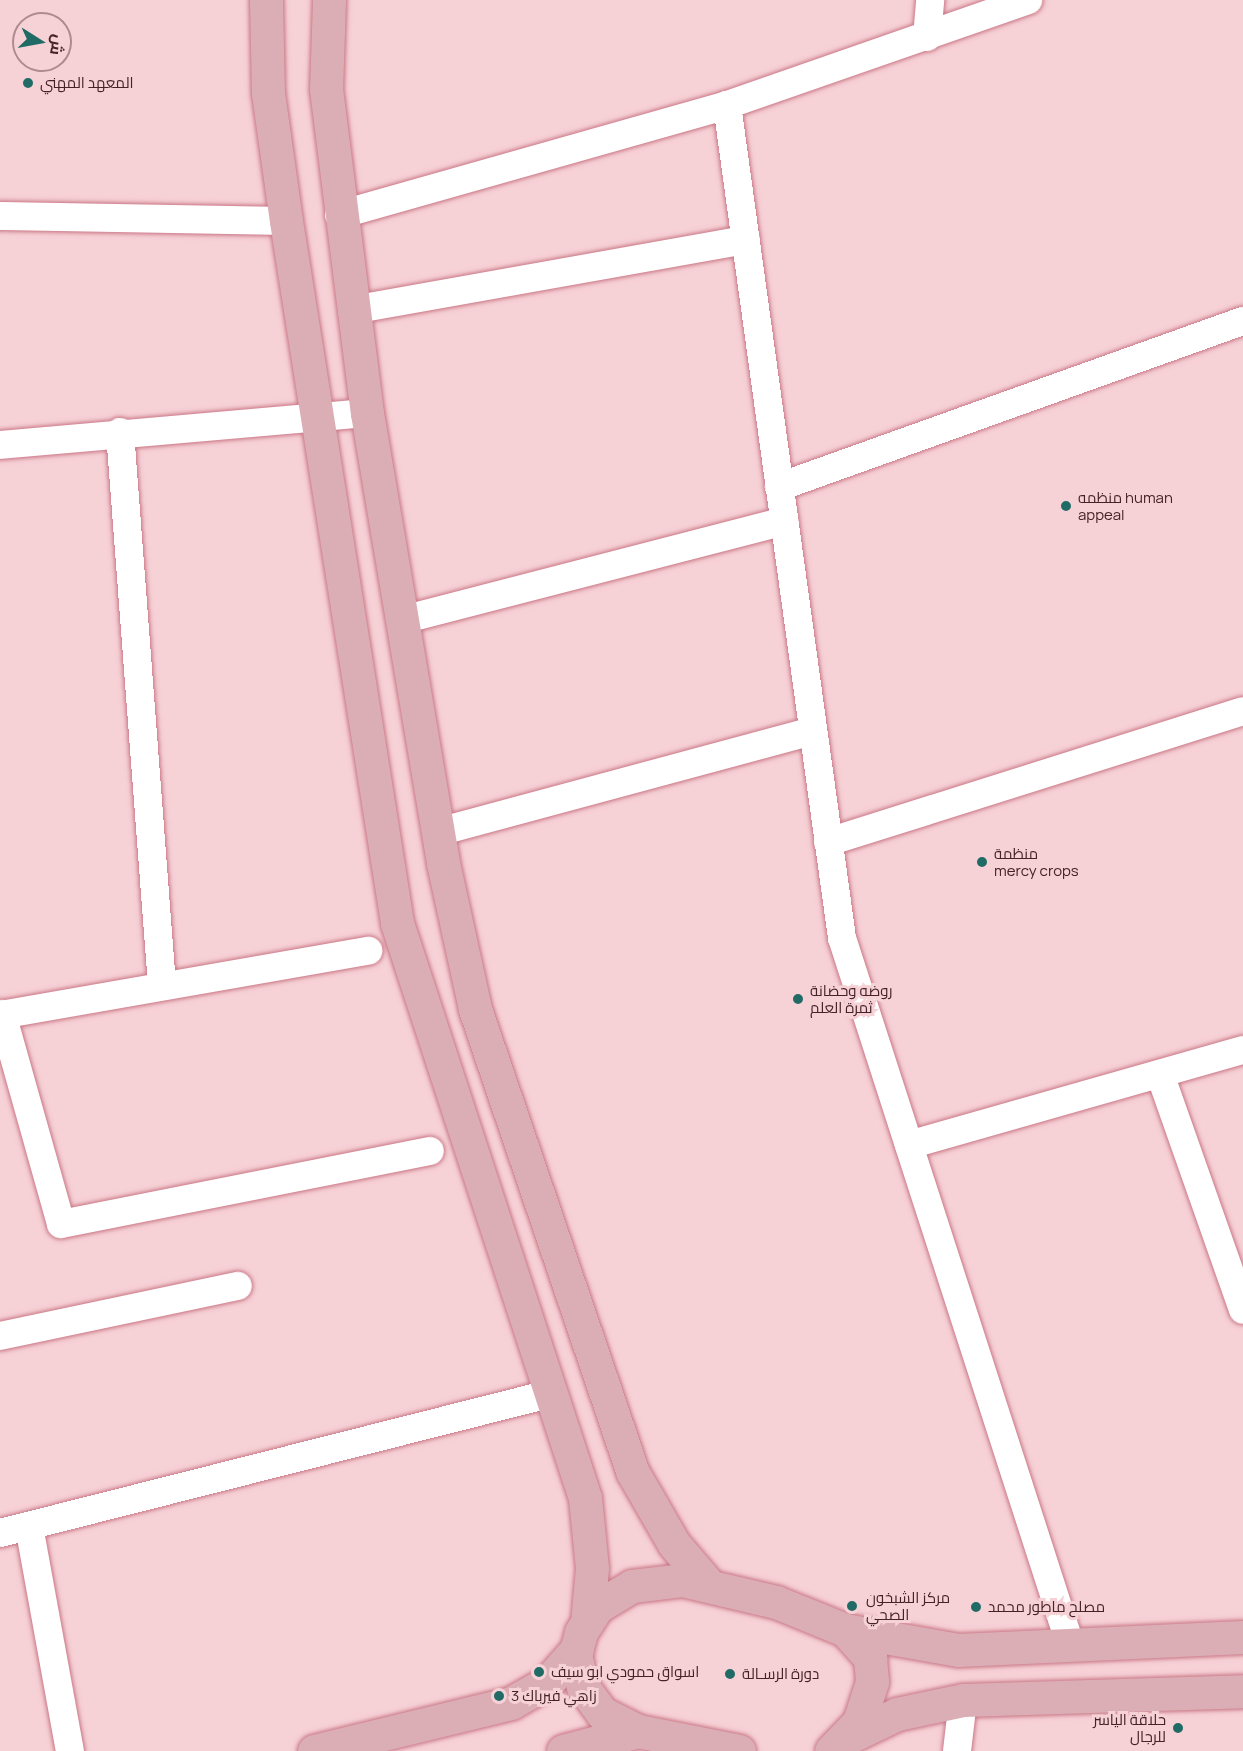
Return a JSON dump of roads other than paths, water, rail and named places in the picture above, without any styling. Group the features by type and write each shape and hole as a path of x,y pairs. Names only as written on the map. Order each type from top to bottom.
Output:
{"main road":[{"path":"266,0 268,93 286,221 315,420 400,933 585,1498 592,1558 582,1636 587,1696 602,1713 638,1731 679,1745 736,1751"},
{"path":"329,0 326,89 339,215 352,310 367,413 438,832 475,1009 622,1442 651,1509 710,1585"},
{"path":"314,1751 511,1703 548,1682 609,1597 632,1586 682,1580 710,1585 776,1602 845,1630 931,1649 1243,1638"},
{"path":"838,1747 870,1695 872,1666 863,1647 845,1630"},
{"path":"838,1747 897,1714 963,1700 1243,1691"},
{"path":"562,1751 638,1731"}],"street":[{"path":"927,37 930,0"},
{"path":"339,215 727,105 1028,0"},
{"path":"727,105 842,938 1070,1644"},
{"path":"0,216 286,221"},
{"path":"352,310 746,240"},
{"path":"779,487 1243,321"},
{"path":"0,445 120,432 315,420 367,413"},
{"path":"120,432 162,985"},
{"path":"402,620 784,521"},
{"path":"828,842 1243,711"},
{"path":"438,832 813,731"},
{"path":"368,951 162,985 1,1015 61,1224 430,1151"},
{"path":"909,1146 1243,1050"},
{"path":"1160,1074 1243,1310"},
{"path":"0,1336 238,1286"},
{"path":"0,1533 537,1397"},
{"path":"29,1526 70,1751"},
{"path":"957,1751 963,1700"}],"place":[{"name":"المعهد المهني","path":"28,83"},
{"name":"منظمه human appeal","path":"1066,506"},
{"name":"منظمة mercy crops","path":"982,862"},
{"name":"روضه وحضانة ثمرة العلم","path":"798,999"},
{"name":"مركز الشبخون الصحي","path":"852,1606"},
{"name":"مصلح ماطور محمد","path":"976,1607"},
{"name":"اسواق حمودي ابو سيف","path":"539,1672"},
{"name":"دورة الرسـالة","path":"730,1674"},
{"name":"زاهي فيرباك 3","path":"499,1696"},
{"name":"حلاقة الياسر للرجال","path":"1178,1728"}]}
